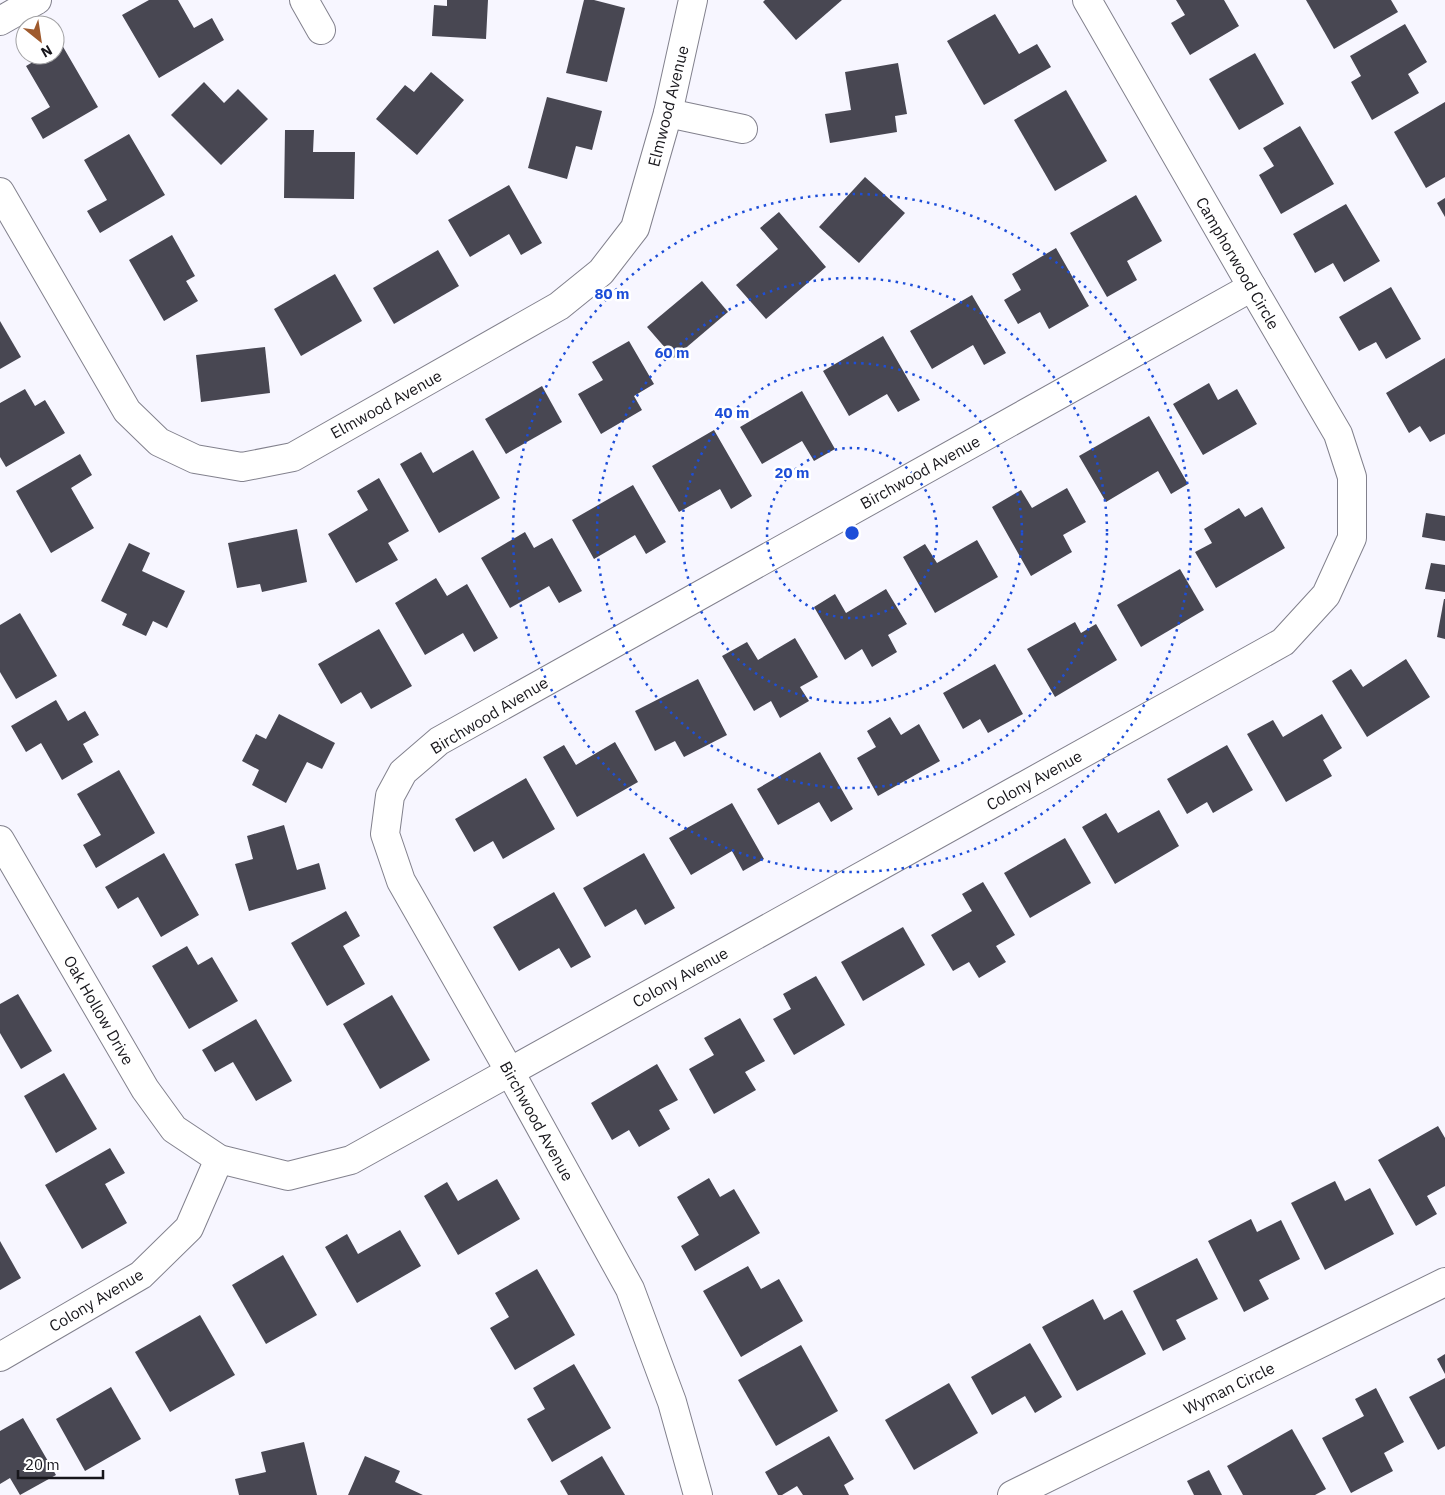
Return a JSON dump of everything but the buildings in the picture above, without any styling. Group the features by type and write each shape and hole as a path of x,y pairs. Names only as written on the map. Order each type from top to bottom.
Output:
{"street":[{"path":"0,20 37,0"},
{"path":"304,0 321,30"},
{"name":"Elmwood Avenue","path":"0,192 127,411 159,442 195,459 242,468 293,456 559,306 601,272 635,228 668,113 693,0"},
{"name":"Camphorwood Circle","path":"1087,0 1338,434 1352,477 1352,538"},
{"path":"668,113 744,129"},
{"name":"Birchwood Avenue","path":"698,1495 672,1402 630,1290 510,1072 401,880 385,834 390,796 403,772 439,741 1252,287"},
{"name":"Colony Avenue","path":"0,1357 141,1275 189,1228 219,1159 288,1176 352,1160 1283,642 1326,594 1352,538"},
{"name":"Oak Hollow Drive","path":"0,840 145,1089 174,1129 219,1159"},
{"name":"Wyman Circle","path":"1012,1495 1445,1282"}]}
